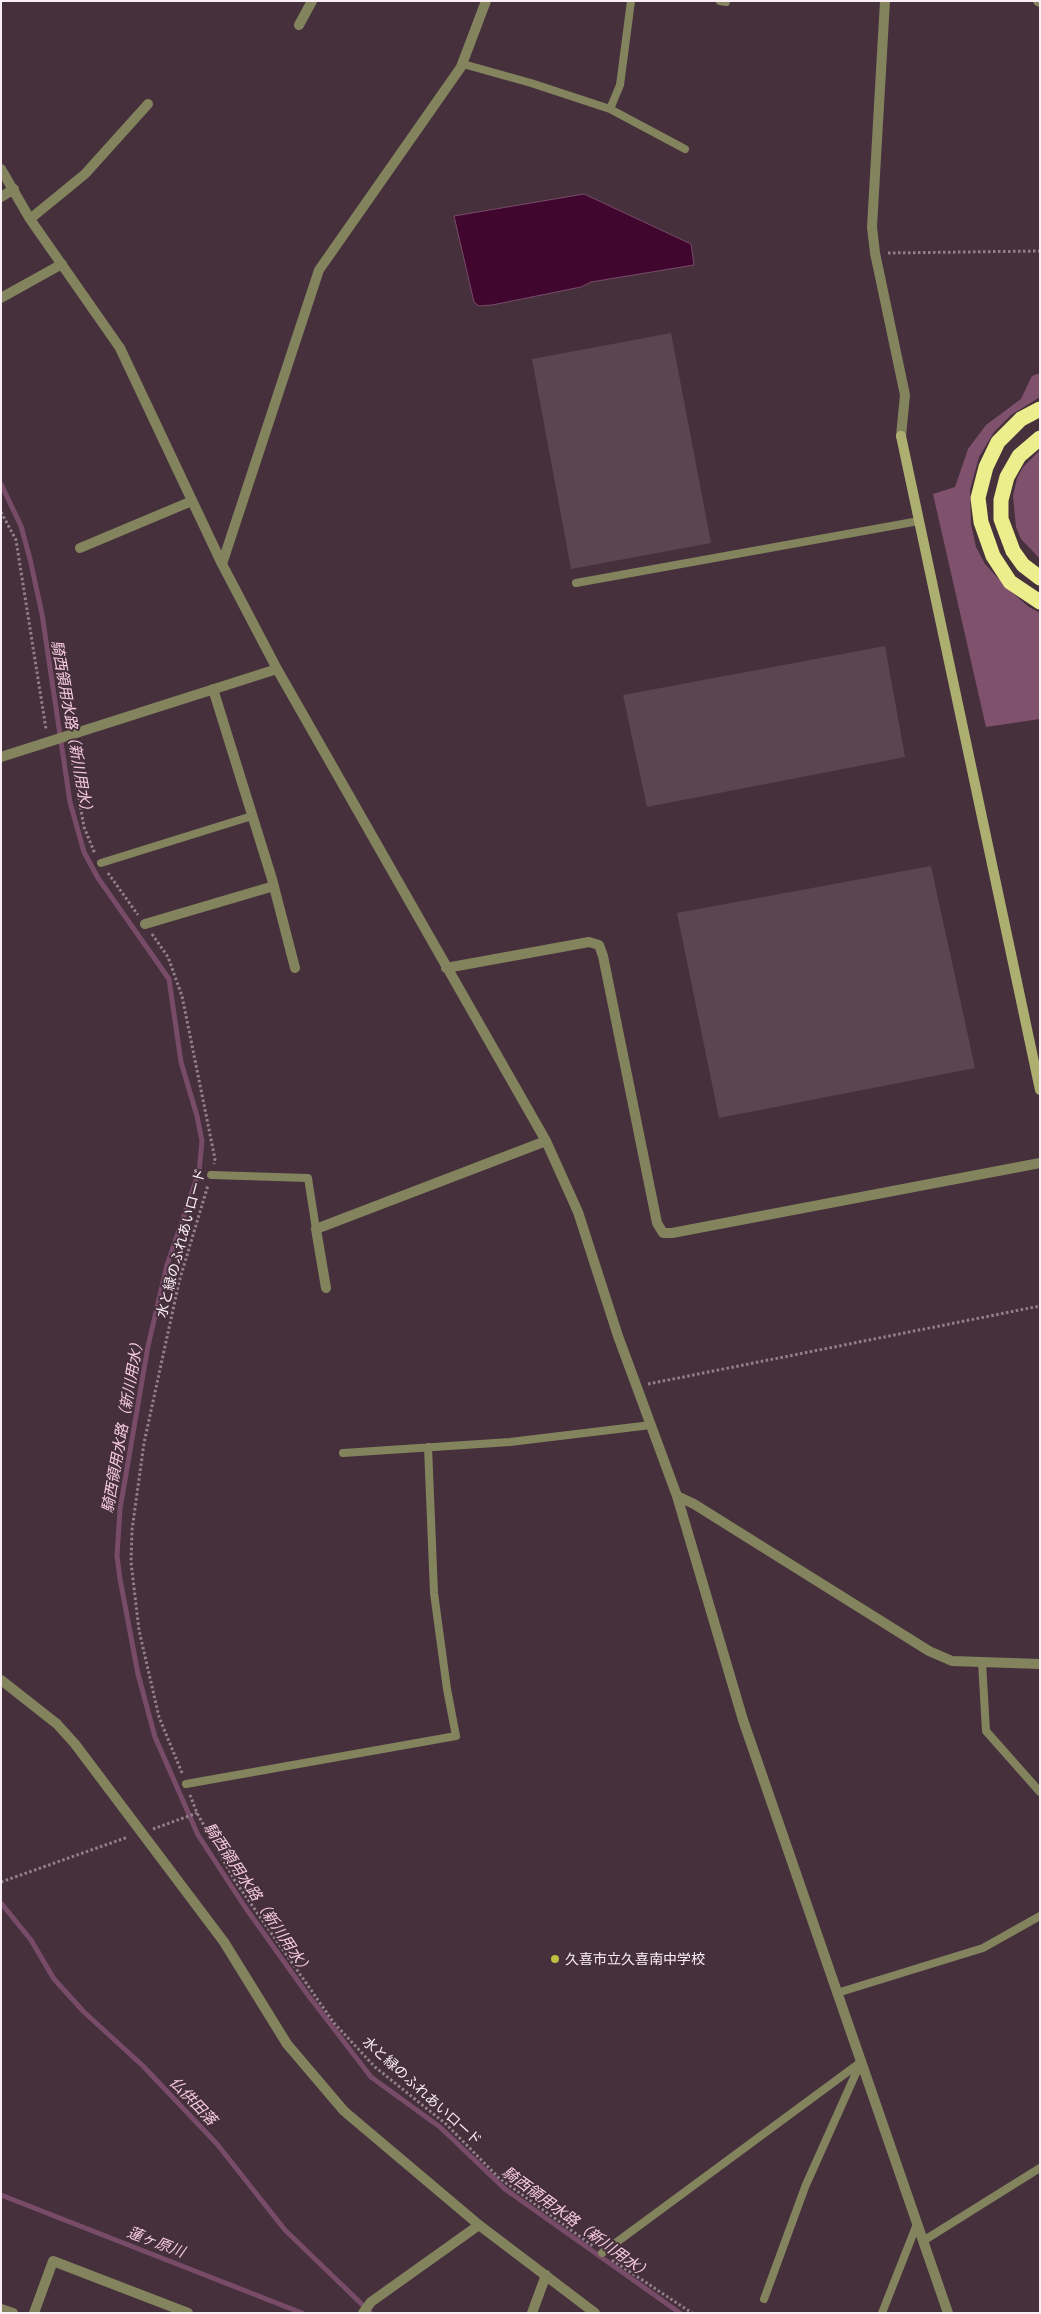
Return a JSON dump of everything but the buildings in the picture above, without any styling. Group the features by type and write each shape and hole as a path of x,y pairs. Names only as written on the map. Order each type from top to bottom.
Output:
{"highway":[{"path":"1040,409 1022,419 998,442 986,467 978,498 981,522 993,556 1010,582 1040,602"},
{"path":"1040,438 1019,456 1007,477 1001,500 1001,520 1013,551 1023,565 1040,578"}],"street":[{"path":"299,24 312,1"},
{"path":"222,564 319,270 463,64 486,1"},
{"path":"885,1 872,227 875,253 905,395 902,436 1040,1090"},
{"path":"30,219 85,174 148,104"},
{"path":"1,169 30,219 120,348 222,564 277,669 546,1141 578,1212 636,1387 677,1496 743,1720 948,2313"},
{"path":"1,197 14,189"},
{"path":"1,298 62,264"},
{"path":"80,548 192,501"},
{"path":"1,757 277,669"},
{"path":"213,689 274,886 295,968"},
{"path":"145,924 274,886"},
{"path":"446,968 589,942 599,944 657,1223 663,1233 672,1233 1040,1163"},
{"path":"326,1288 316,1230 546,1141"},
{"path":"677,1496 694,1504 929,1651 952,1661 1040,1664"},
{"path":"1,1680 68,1734 140,1833 224,1942 287,2044 344,2110 479,2225 595,2313"},
{"path":"363,2313 371,2302 479,2225"},
{"path":"34,2313 53,2261 166,2309 188,2313"},
{"path":"532,2313 546,2275"},
{"path":"1,2309 12,2313"}],"lane":[{"path":"610,109 620,85 631,1"},
{"path":"463,64 610,109 685,149"},
{"path":"576,583 919,521"},
{"path":"101,863 252,816"},
{"path":"210,1175 308,1178 316,1230"},
{"path":"343,1452 510,1442 651,1425"},
{"path":"186,1784 456,1736 447,1689 434,1593 428,1447"},
{"path":"982,1662 986,1731 1040,1792"},
{"path":"837,1993 983,1948 1040,1916"},
{"path":"600,2251 861,2062"},
{"path":"764,2299 805,2187 861,2062"},
{"path":"923,2241 1040,2168"},
{"path":"882,2313 917,2224"}],"path":[{"path":"875,253 1040,251"},
{"path":"1,512 16,540 48,742"},
{"name":"水と緑のふれあいロード","path":"68,735 84,827 95,854 168,957 182,996 215,1159 177,1292 144,1443 132,1530 131,1562 139,1630 159,1717 186,1784 195,1814 234,1881 334,2023 375,2068 446,2124 499,2178 600,2251"},
{"path":"636,1387 1040,1306"},
{"path":"1,1882 195,1814"},
{"path":"611,2259 692,2313"}],"shaded area":[{"path":"584,194 691,244 694,265 591,282 581,287 492,305 479,306 474,302 454,216"},
{"path":"1040,373 1040,397 1011,415 994,432 979,457 970,490 971,524 976,547 985,564 1007,588 1029,607 1040,613 1040,719 986,727 933,494 955,487 968,449 986,425 1021,399 1032,376"},
{"path":"1040,450 1040,559 1021,539 1016,527 1013,496 1017,478 1023,467"}],"waterway":[{"name":"騎西領用水路（新川用水）","path":"1,484 21,526 30,559 42,614 70,802 84,852 98,878 169,979 181,1062 197,1116 202,1141 199,1172 167,1265 148,1346 120,1509 117,1556 120,1579 138,1674 155,1737 198,1835 245,1907 305,1991 371,2077 440,2127 505,2189 680,2313"},
{"name":"仏供田落","path":"1,1903 31,1940 54,1979 84,2012 143,2066 217,2144 285,2230 371,2313"},
{"name":"蓮ヶ原川","path":"1,2195 302,2313"}],"place":[{"name":"久喜市立久喜南中学校","path":"555,1959"}]}
